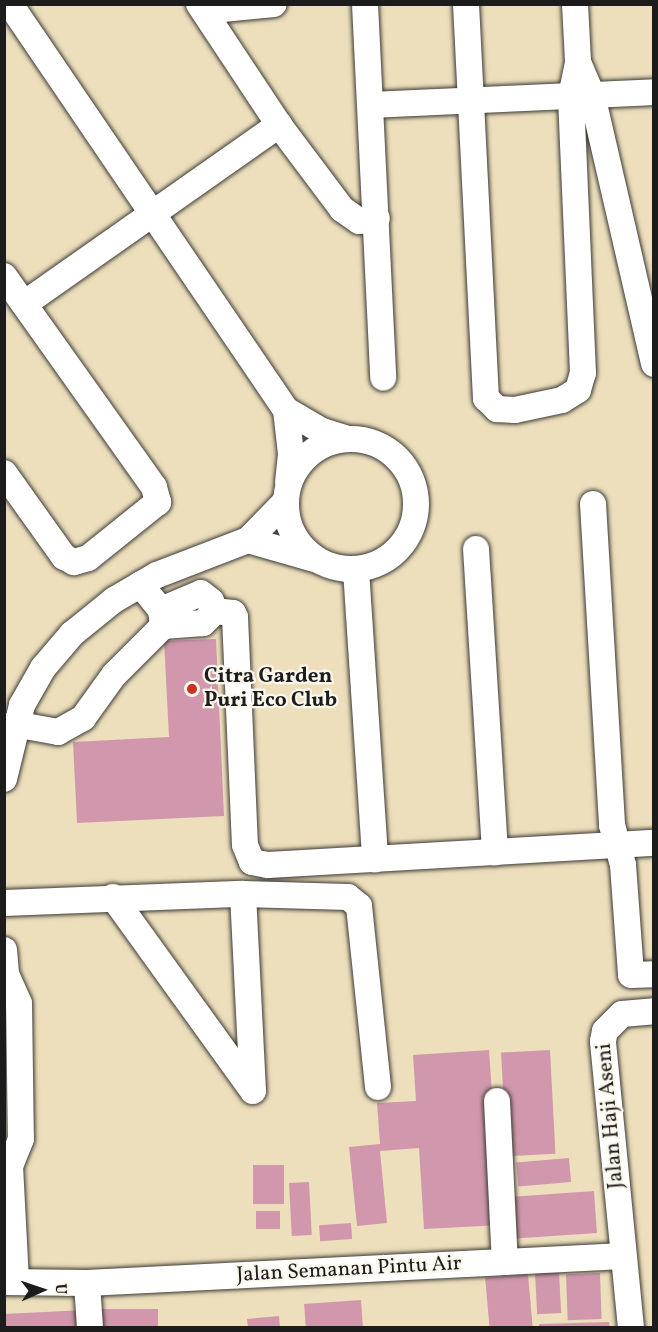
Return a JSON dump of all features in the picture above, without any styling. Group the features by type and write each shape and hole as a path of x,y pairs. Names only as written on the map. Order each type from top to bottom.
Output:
{"street":[{"path":"10,4 150,214 286,410 322,431 348,439 374,443 397,458 412,481 416,501 414,521 402,546 381,563 356,570 341,569 248,540"},
{"path":"201,8 274,4"},
{"path":"365,4 372,105 382,378"},
{"path":"466,4 486,398 496,408 515,410 562,400 578,390 583,373 582,95 575,4"},
{"path":"201,8 279,125 342,209 358,221 377,218"},
{"path":"372,105 654,92"},
{"path":"582,95 654,364"},
{"path":"24,304 279,125"},
{"path":"4,276 154,487 158,502 88,558 74,562 64,557 4,473"},
{"path":"286,410 291,454 287,494 290,527 316,560"},
{"path":"4,779 14,724 33,684 58,649 97,612 141,584 204,554 248,540 287,494 300,463 314,450 348,439"},
{"path":"593,504 612,825 623,865 642,975"},
{"path":"476,549 495,852"},
{"path":"356,570 375,859"},
{"path":"14,724 58,732 71,728 162,618 141,584"},
{"path":"223,612 234,613 235,617 245,845 252,862 268,865 654,843"},
{"path":"112,897 253,1091 243,894"},
{"path":"4,903 112,897 243,894 336,894 348,897 358,906 378,1087"},
{"path":"5,967 19,1003 21,1139 7,1161 10,1282"},
{"name":"Jalan Haji Aseni","path":"623,1256 605,1030 622,1014 654,1011"},
{"path":"497,1101 505,1262"},
{"path":"623,1256 631,1328"},
{"name":"Jalan Semanan Pintu Air","path":"10,1282 87,1283 623,1256"},
{"path":"87,1283 90,1328"}],"building":[{"name":"Citra Garden Puri Eco Club","path":"216,639 224,816 77,823 73,742 169,737 164,641"},
{"path":"489,1050 501,1225 424,1229 419,1148 380,1151 387,1223 357,1226 349,1147 380,1144 377,1103 416,1101 413,1055"},
{"path":"550,1050 555,1154 507,1156 501,1053"},
{"path":"569,1158 571,1182 518,1187 516,1163"},
{"path":"253,1165 284,1165 284,1204 253,1204"},
{"path":"309,1182 312,1235 292,1236 289,1183"},
{"path":"594,1191 597,1233 512,1239 509,1197"},
{"path":"256,1211 280,1211 280,1229 256,1229"},
{"path":"351,1223 352,1239 320,1241 319,1225"},
{"path":"559,1272 561,1313 537,1314 535,1273"},
{"path":"600,1273 602,1319 568,1320 566,1274"},
{"path":"528,1274 533,1328 490,1328 485,1278"},
{"path":"361,1300 363,1328 306,1328 304,1304"},
{"path":"99,1309 158,1309 158,1328 99,1328"},
{"path":"85,1310 85,1328 4,1328 4,1314"},
{"path":"279,1316 280,1328 248,1328 247,1319"},
{"path":"609,1322 610,1328 539,1328 539,1324"}],"place":[{"name":"Citra Garden Puri Eco Club","path":"192,689"}]}
